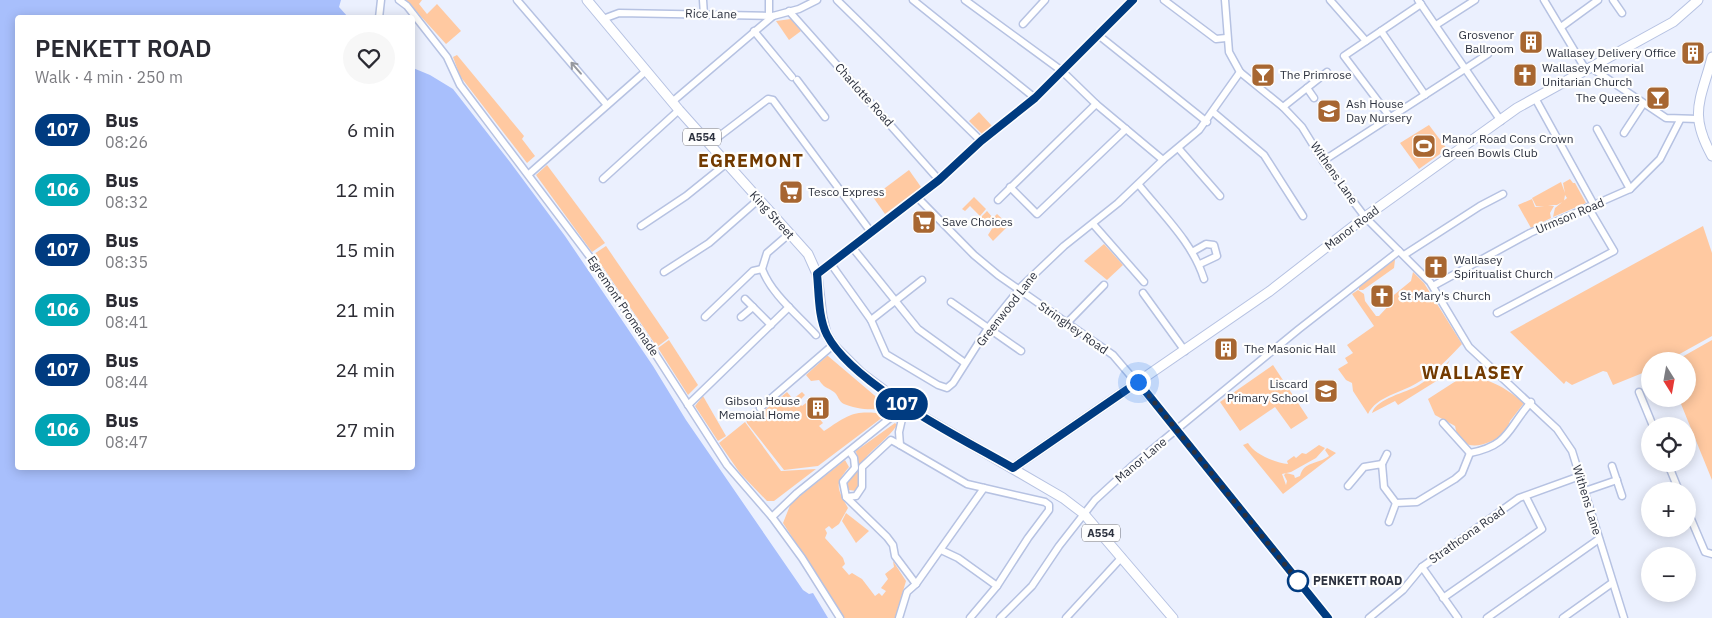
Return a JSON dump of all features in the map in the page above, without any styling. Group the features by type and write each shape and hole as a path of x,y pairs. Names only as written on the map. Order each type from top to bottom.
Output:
{"main road":[{"name":"King Street","path":"587,0 678,110 808,254 817,274 822,316 826,332 833,345"},
{"name":"Manor Road","path":"1013,468 1273,288 1365,217 1500,121 1535,98 1673,22 1698,0"},
{"path":"1712,59 1698,107 1698,119 1705,144 1712,156"},
{"name":"A554","path":"833,345 868,378 905,406 1064,498 1084,514 1122,556 1173,618"}],"street":[{"path":"379,15 381,0"},
{"name":"Egremont Promenade","path":"399,0 414,15"},
{"path":"517,0 608,105"},
{"path":"703,0 704,14"},
{"path":"672,102 771,15 769,0"},
{"name":"Rice Lane","path":"603,19 618,12 771,15 790,11 817,0"},
{"path":"837,0 981,141"},
{"path":"913,0 1035,98"},
{"path":"965,0 1062,71 1096,104 1163,160"},
{"path":"1023,24 1045,0"},
{"path":"817,274 939,180 981,141 1035,98 1133,0"},
{"path":"1164,0 1216,39 1226,38"},
{"name":"Withens Lane","path":"1225,0 1226,38 1232,60 1240,72 1283,107 1302,127 1323,160 1365,217 1434,286 1469,347 1531,402 1565,438 1585,491 1624,618"},
{"path":"1330,0 1366,41"},
{"path":"1436,25 1475,0"},
{"path":"1544,0 1588,69 1666,118 1680,120 1698,119"},
{"path":"1561,27 1598,0"},
{"path":"1622,0 1615,2 1622,13"},
{"path":"1390,117 1344,56 1419,2 1500,121"},
{"name":"Charlotte Road","path":"790,11 939,180"},
{"name":"Egremont Promenade","path":"415,16 447,57 460,85 529,174 623,305 727,465 772,517 802,558 840,618"},
{"path":"754,31 825,117"},
{"path":"1381,31 1425,95"},
{"path":"1098,34 1207,122"},
{"path":"1323,160 1488,54"},
{"path":"529,174 646,71"},
{"name":"Greenwood Lane","path":"831,264 871,320 886,354 938,385 947,388 953,383 988,328 1019,290 1052,256 1139,185 1163,160 1179,149 1207,122 1240,72"},
{"path":"1283,107 1327,72"},
{"path":"1307,88 1314,98"},
{"path":"1497,313 1614,250 1535,98"},
{"path":"709,144 768,99 773,100 871,232"},
{"path":"998,200 1096,104"},
{"path":"1624,133 1643,104"},
{"path":"603,179 678,110"},
{"path":"1213,112 1264,156 1303,216"},
{"name":"Urmson Road","path":"1434,286 1530,233 1630,189 1660,159 1680,120"},
{"path":"1010,187 1037,214 1126,129"},
{"path":"1597,129 1630,189"},
{"path":"1179,149 1220,196"},
{"path":"641,226 686,196 727,163"},
{"path":"1139,185 1192,252 1200,264 1204,279"},
{"name":"Manor Lane","path":"1000,618 1032,586 1059,546 1095,500 1132,466 1291,335 1401,253 1502,194"},
{"name":"Stringhey Road","path":"917,197 974,255 1019,290 1113,355 1138,382"},
{"path":"664,272 709,243 758,200"},
{"path":"1093,224 1144,282"},
{"path":"789,234 767,254 762,269 765,278 816,335"},
{"path":"1192,252 1206,244 1214,245 1217,256 1200,264"},
{"path":"852,247 918,329 965,363"},
{"path":"705,317 753,271 762,269"},
{"path":"871,320 922,280"},
{"path":"1067,323 1104,285"},
{"path":"1144,293 1184,351"},
{"path":"745,299 771,325"},
{"path":"951,302 1021,351"},
{"path":"741,317 752,307"},
{"path":"688,404 697,398 790,307"},
{"path":"760,408 833,345"},
{"path":"1138,382 1328,618"},
{"path":"1639,392 1649,417"},
{"path":"1470,453 1494,446 1505,438 1518,417 1531,402"},
{"path":"900,445 899,432 905,406"},
{"path":"772,517 905,406"},
{"path":"1443,423 1470,453"},
{"path":"846,496 856,496 862,487 862,467 891,440 954,477 984,488 1045,502 1050,508 997,586 970,618"},
{"path":"850,452 854,458 855,468 843,482 846,496 893,545 895,556 916,584"},
{"path":"1396,504 1417,502 1455,479 1462,473 1470,453"},
{"path":"1387,454 1382,464 1384,487 1396,504"},
{"path":"1348,486 1364,467 1382,464"},
{"path":"1612,466 1622,496"},
{"name":"Strathcona Road","path":"1369,618 1403,590 1422,567 1518,498 1526,497 1580,476"},
{"path":"1585,491 1617,480"},
{"path":"899,618 900,607 907,592 916,584 984,488"},
{"path":"1443,598 1542,529 1526,497"},
{"path":"1389,522 1396,504"},
{"path":"1696,531 1705,552 1712,554"},
{"path":"1487,618 1599,539"},
{"path":"941,550 958,558 997,586"},
{"path":"1066,618 1122,556"},
{"path":"1422,567 1458,618"},
{"path":"1563,618 1612,583"}],"shaded area":[{"path":"406,0 422,0 419,4 427,14 437,4 461,31 446,44"},
{"path":"791,19 801,31 789,40 776,21"},
{"path":"457,55 524,136 522,139 535,156 527,163 460,76 453,57"},
{"path":"979,112 992,126 983,135 969,121"},
{"name":"Manor Road Cons Crown Green Bowls Club","path":"1429,125 1447,149 1419,169 1400,143"},
{"path":"547,165 605,243 592,252 536,175"},
{"path":"909,170 921,187 885,214 873,197"},
{"path":"1570,179 1575,183 1586,203 1553,217 1555,208 1562,202 1557,205 1548,205 1554,206 1550,213 1551,218 1531,228 1518,205 1532,199 1535,207 1544,206 1536,206 1532,198 1561,182 1565,193 1563,183"},
{"path":"974,197 986,209 980,216 970,206 965,211 962,209"},
{"path":"987,211 993,218 997,214 1009,225 993,241 988,235 993,227 987,221 981,227 976,222"},
{"path":"1703,226 1712,253 1712,336 1683,352 1641,352 1641,374 1613,385 1607,372 1603,371 1572,385 1566,381 1564,384 1510,332"},
{"path":"1104,244 1123,265 1107,280 1084,261"},
{"path":"606,246 669,338 657,347 594,254"},
{"path":"1395,260 1394,268 1363,290 1359,290 1359,287"},
{"path":"1413,272 1424,283 1462,344 1430,375 1383,399 1368,414 1353,391 1352,383 1346,380 1338,369 1348,363 1345,358 1353,353 1347,345 1374,326 1352,294 1358,290 1364,294 1365,301 1376,316 1379,316 1392,302 1389,299 1411,281"},
{"path":"669,340 698,385 688,395 658,348"},
{"path":"1712,340 1712,480 1696,441 1696,417 1686,417 1683,408 1696,408 1696,352 1691,352"},
{"path":"827,356 887,406 872,409 849,406 842,403 835,393 825,387 819,380 811,381 806,375"},
{"path":"1450,360 1438,380 1398,405 1395,401 1372,413 1380,403 1419,385"},
{"path":"1273,365 1308,418 1291,429 1275,407 1240,431 1220,402"},
{"path":"1459,379 1486,380 1500,386 1524,403 1510,421 1505,434 1491,442 1476,445 1469,445 1463,441 1458,435 1455,426 1435,415 1428,399"},
{"path":"787,392 793,399 802,392 805,395 798,402 802,406 806,403 823,423 819,426 824,431 853,414 867,412 887,414 818,466 784,470 747,423 746,419 757,411 760,414"},
{"path":"703,396 726,436 718,441 695,406"},
{"path":"745,422 781,471 816,469 774,501 767,501 740,473 719,443"},
{"path":"895,423 897,425 893,430 864,460 856,491 849,490 846,484 858,467 856,451"},
{"path":"1248,443 1255,451 1266,457 1288,464 1287,461 1294,456 1296,458 1302,453 1306,454 1319,445 1325,448 1316,458 1286,473 1294,475 1295,478 1300,476 1308,465 1329,456 1325,450 1327,448 1336,453 1283,494 1243,445","holes":["1286,473 1284,475 1287,481 1286,485 1282,474"]},
{"path":"845,460 849,467 841,478 839,487 841,496 848,508 839,524 832,529 829,526 825,529 827,533 825,538 843,558 845,564 842,567 849,575 852,573 862,579 875,596 879,593 882,596 886,591 881,588 888,579 885,574 894,567 893,561 906,581 895,618 844,618 783,523 791,503"},
{"path":"846,513 869,531 856,543 842,521"}],"water":[{"path":"0,0 341,0 339,7 346,15 15,15 15,470 415,470 415,69 430,75 453,89 510,162 565,236 653,366 686,420 803,590 809,594 813,593 828,618 0,618"}],"bus line":[{"name":"107","path":"1133,0 1035,98 981,141 939,180 817,274 826,332 833,345 881,389 905,406 1013,468 1138,382 1169,423 1177,430 1328,618"}],"place":[{"name":"Grosvenor Ballroom","path":"1531,42"},
{"name":"Wallasey Delivery Office","path":"1693,53"},
{"name":"The Primrose","path":"1263,75"},
{"name":"Wallasey Memorial Unitarian Church","path":"1525,75"},
{"name":"The Queens","path":"1658,98"},
{"name":"Ash House Day Nursery","path":"1329,111"},
{"name":"Manor Road Cons Crown Green Bowls Club","path":"1424,146"},
{"name":"Tesco Express","path":"791,192"},
{"name":"Save Choices","path":"924,222"},
{"name":"Wallasey Spiritualist Church","path":"1436,267"},
{"name":"St Mary's Church","path":"1382,296"},
{"name":"The Masonic Hall","path":"1226,349"},
{"name":"Liscard Primary School","path":"1326,391"},
{"name":"Gibson House Memoial Home","path":"818,408"},
{"name":"PENKETT ROAD","path":"1298,581"}],"district":[{"name":"EGREMONT","path":"751,161"},
{"name":"WALLASEY","path":"1473,373"}],"route":[{"path":"1138,382 1169,423 1177,430 1298,581"}]}
